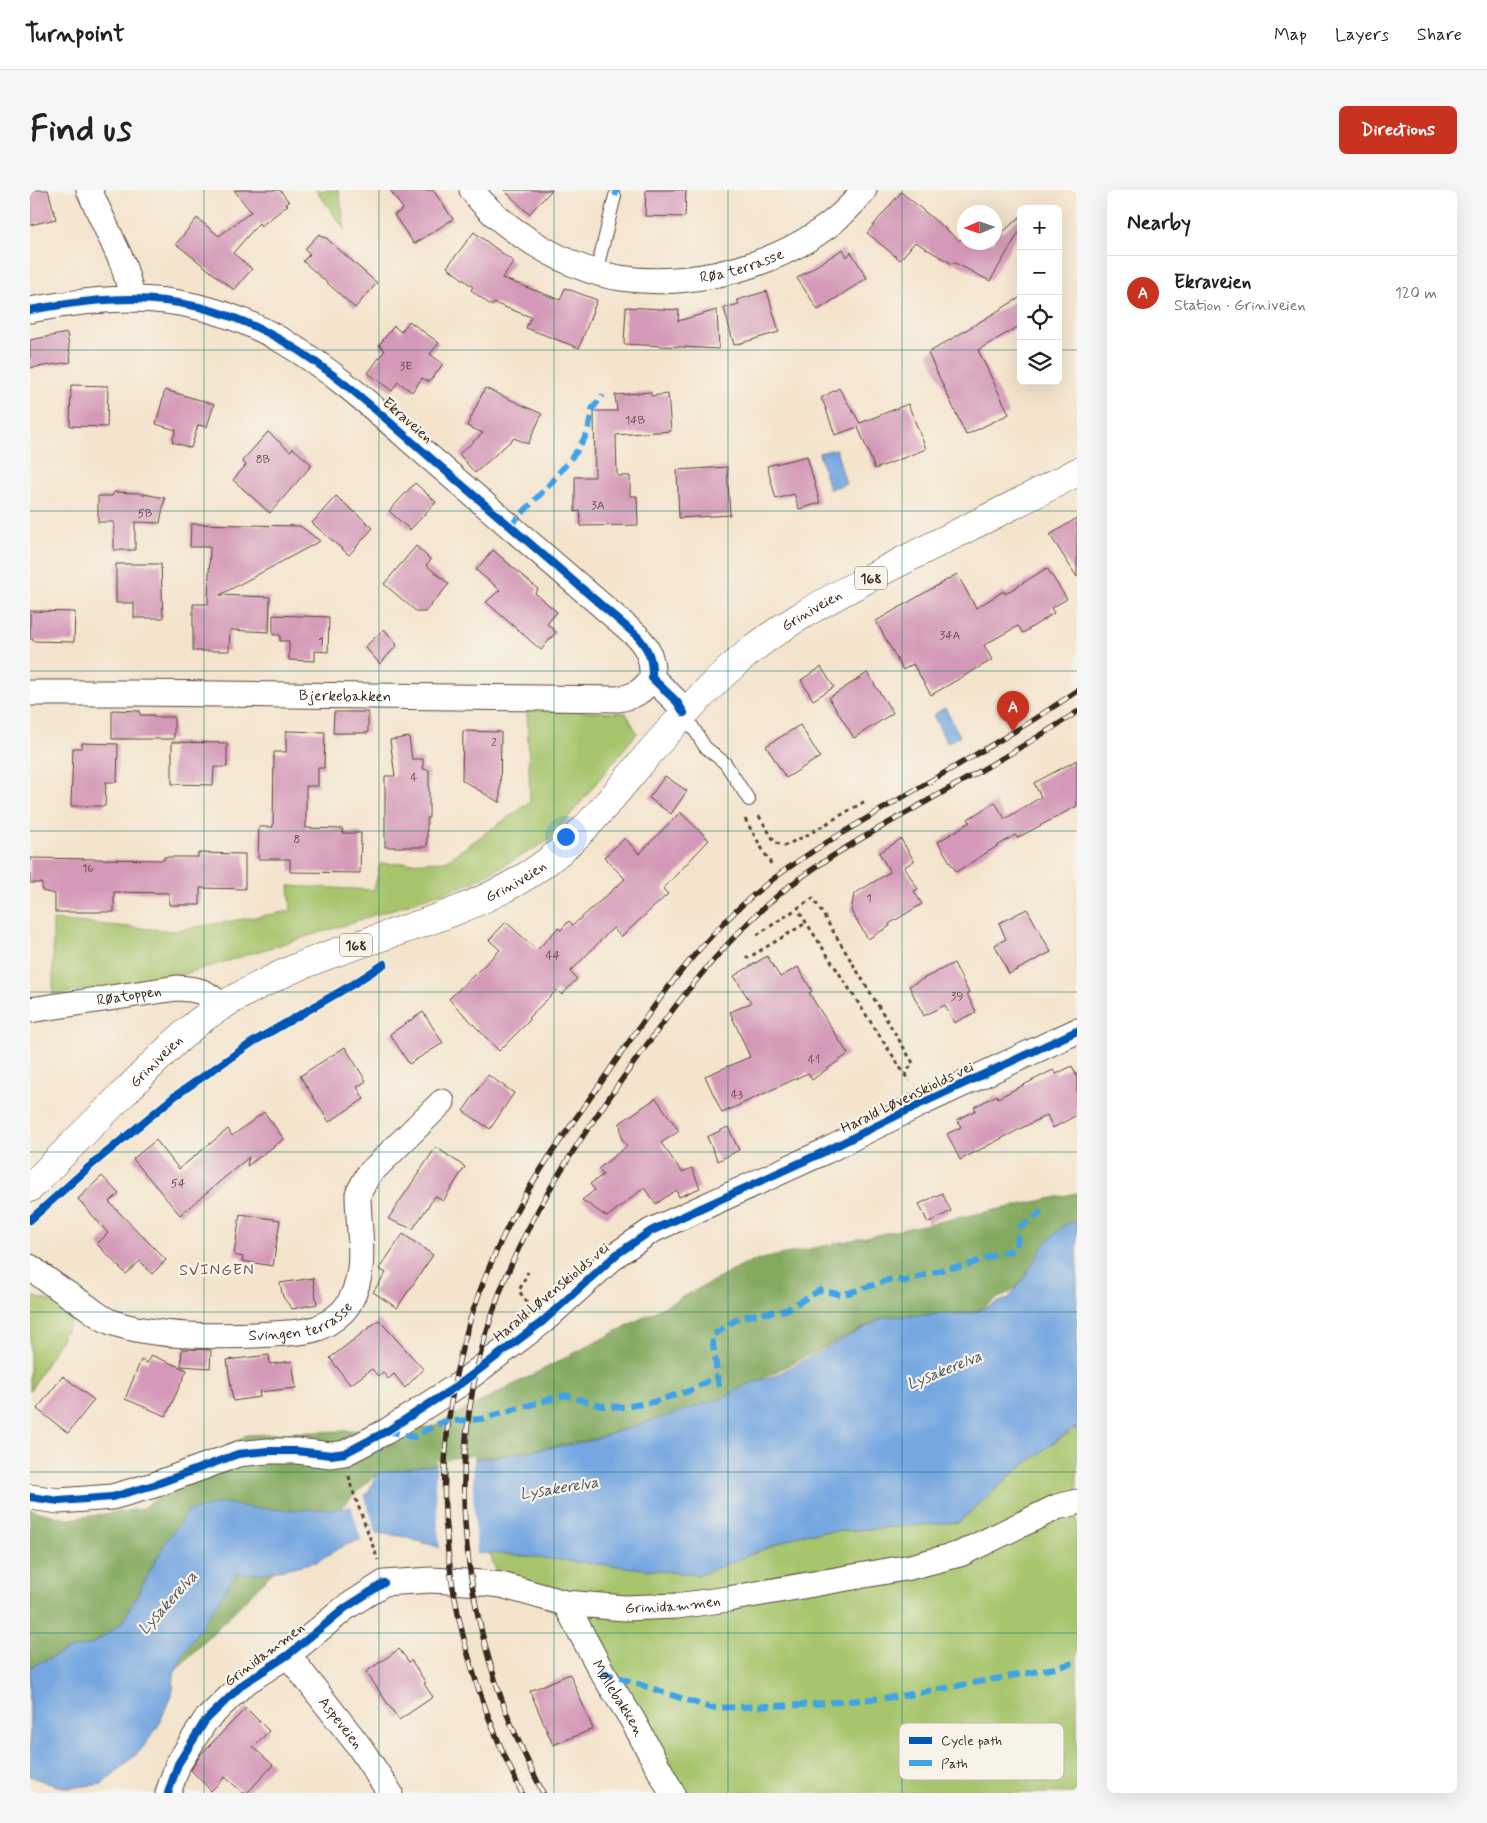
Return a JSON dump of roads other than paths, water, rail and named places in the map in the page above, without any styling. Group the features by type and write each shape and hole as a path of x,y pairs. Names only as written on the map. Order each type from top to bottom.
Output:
{"main road":[{"name":"Griniveien","path":"30,1188 154,1062 201,1020 279,976 305,964 448,914 477,902 529,875 546,863 581,832 684,713 745,656 808,612 1077,472"}],"street":[{"path":"89,190 123,264 133,298"},
{"name":"Røa terrasse","path":"472,190 493,214 532,243 566,261 620,278 669,280 702,277 746,266 793,248 835,221 864,190"},
{"name":"Ekraveien","path":"30,310 84,302 133,298 186,304 216,311 267,331 316,361 368,403 637,636 645,645 650,655 653,666 652,678"},
{"path":"652,678 677,702 684,713"},
{"name":"Bjerkebakken","path":"30,693 618,699 628,698 639,693 652,678"},
{"name":"Røatoppen","path":"30,1010 177,988 205,992 222,1007"},
{"name":"Harald Løvenskiolds vei","path":"30,1498 59,1501 112,1496 154,1485 238,1454 268,1451 297,1451 331,1455 344,1453 387,1431 460,1384 542,1322 617,1254 651,1231 826,1151 922,1103 1077,1031"},
{"name":"Svingen terrasse","path":"30,1267 109,1322 131,1328 164,1333 216,1335 296,1332 317,1328 336,1318 348,1306 358,1283 361,1261 358,1194 361,1185 368,1175 442,1102"},
{"name":"Grinidammen","path":"168,1793 178,1764 205,1721 243,1684 288,1655 345,1608 384,1583 431,1580 501,1585 565,1603 625,1608 677,1606 728,1599 910,1567 960,1554 1057,1507 1077,1502"},
{"name":"Møllebakken","path":"565,1603 602,1672 632,1719 672,1793"},
{"name":"Aspeveien","path":"288,1655 359,1746 390,1793"}],"lane":[{"path":"596,272 615,196"},
{"path":"684,713 705,747 725,763 749,800"}],"water":[{"path":"836,449 846,484 829,489 819,453"},
{"path":"945,708 960,736 947,743 933,715"},
{"name":"Lysakerelva","path":"1077,1222 1077,1428 1072,1429 1013,1473 959,1522 802,1534 699,1575 504,1554 455,1552 401,1536 377,1533 341,1547 316,1562 264,1573 236,1574 185,1651 174,1674 173,1690 159,1725 141,1750 102,1784 68,1788 50,1784 30,1776 30,1667 70,1649 91,1645 122,1623 165,1543 188,1511 224,1503 252,1508 295,1510 348,1508 368,1493 377,1473 586,1442 723,1398 746,1385 776,1375 885,1317 973,1313 1009,1298 1044,1245 1066,1224"}],"railway":[{"path":"522,1793 492,1726 469,1658 453,1589 445,1520 446,1451 455,1382 473,1312 510,1222 546,1161 654,1007 692,958 735,912 773,879 820,846 1007,736 1077,691"},
{"path":"543,1793 508,1717 488,1654 475,1603 467,1551 464,1499 465,1447 472,1395 483,1344 500,1292 524,1238 552,1185 568,1160 670,1013 727,944 770,902 833,856 1012,753 1077,712"}],"place":[{"name":"Ekraveien","path":"1013,732"}],"district":[{"name":"SVINGEN","path":"217,1269"}]}
